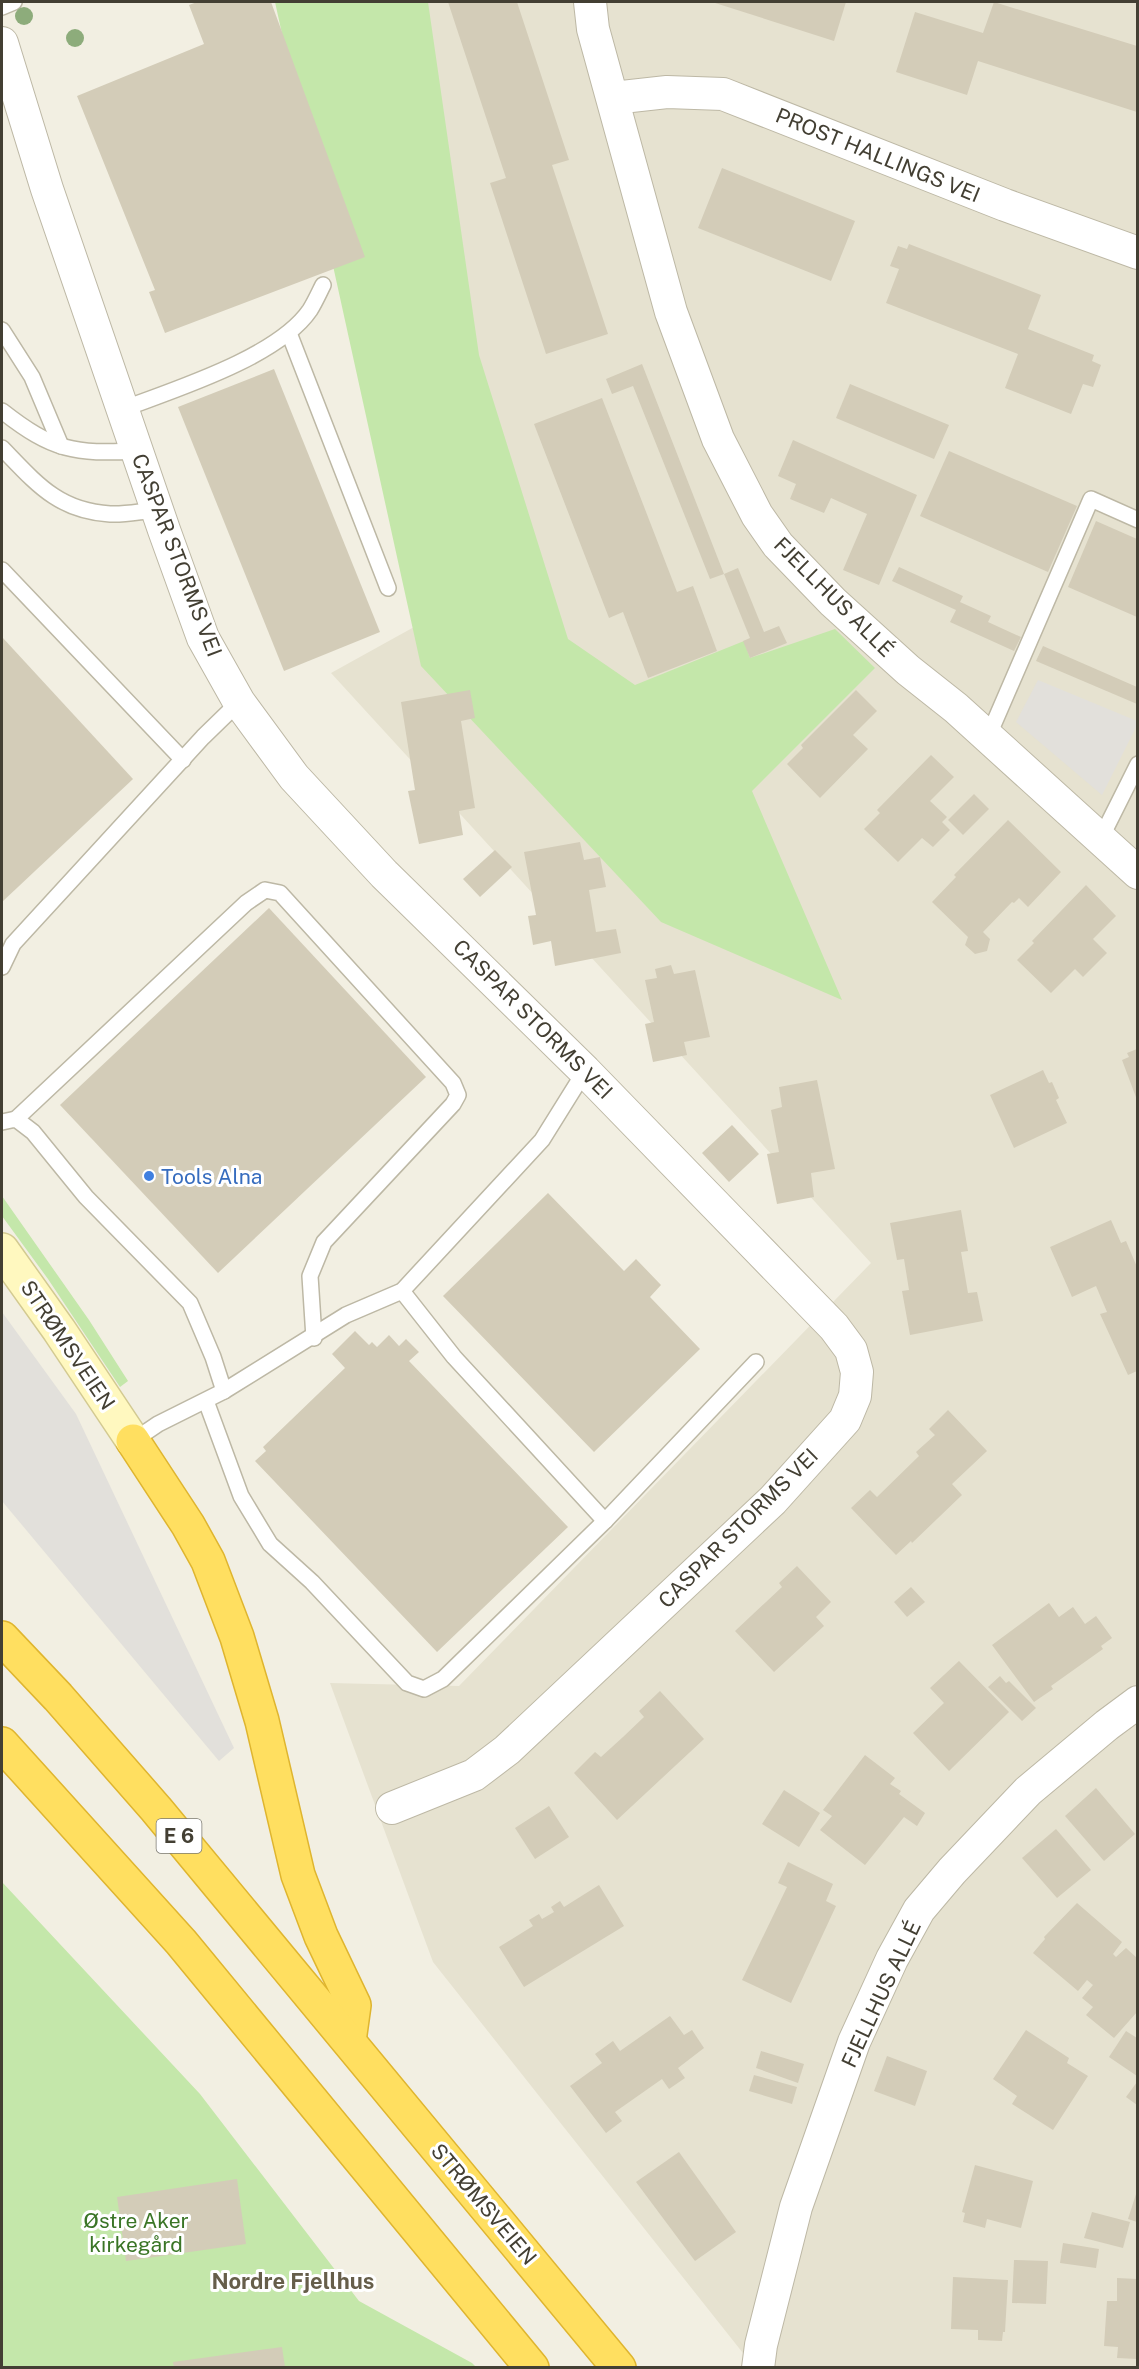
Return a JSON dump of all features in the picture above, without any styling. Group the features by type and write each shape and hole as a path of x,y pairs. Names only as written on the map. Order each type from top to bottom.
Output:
{"highway":[{"path":"133,1441 188,1525 207,1561 237,1637 262,1721 298,1875 321,1936 354,2005 349,2041"},
{"name":"E 6","path":"2,1638 58,1697 156,1809 349,2041"},
{"path":"2,1744 181,1942 532,2367"},
{"name":"STRØMSVEIEN","path":"349,2041 619,2367"}],"street":[{"name":"FJELLHUS ALLÉ","path":"590,2 592,29 671,312 718,439 757,515 778,545 832,602 908,670 956,708 1137,873"},
{"name":"CASPAR STORMS VEI","path":"2,43 46,189 203,638 239,702 294,777 384,874 585,1071 834,1327 851,1350 857,1372 855,1396 844,1420 773,1500 507,1750 474,1775 392,1808"},
{"name":"PROST HALLINGS VEI","path":"613,98 667,92 723,93 1005,205 1137,253"},
{"name":"STRØMSVEIEN","path":"2,1250 133,1441"},
{"name":"FJELLHUS ALLÉ","path":"758,2367 761,2345 796,2207 854,2043 892,1959 920,1911 952,1870 1028,1791 1137,1702"}],"lane":[{"path":"2,7 14,2"},
{"path":"123,409 206,378 272,345 289,333 310,310 323,285"},
{"path":"2,330 32,377 61,446"},
{"path":"289,333 388,588"},
{"path":"2,411 24,429 61,446 93,453 137,451"},
{"path":"2,448 41,487 66,504 89,511 112,514 157,510"},
{"path":"988,737 1091,499 1137,520"},
{"path":"2,570 183,760"},
{"path":"2,967 13,944 239,702"},
{"path":"1101,838 1137,764"},
{"path":"224,1391 213,1357 190,1303 86,1197 33,1132 9,1120 246,903 265,890 280,893 453,1083 458,1095 453,1104 324,1242 310,1276 314,1338"},
{"path":"133,1441 158,1424 206,1401 314,1338 346,1315 402,1291 542,1140 585,1071"},
{"path":"402,1291 454,1357 605,1521"},
{"path":"206,1401 241,1496 270,1544 312,1582 407,1683 424,1689 443,1679 605,1521 756,1362"}],"shaded area":[{"path":"413,2 1137,2 1137,2367 754,2367 433,1962 330,1683 459,1686 871,1263 331,673 470,596"},
{"path":"1038,680 1137,721 1102,795 1016,722"},
{"path":"2,1312 76,1414 234,1748 219,1761 2,1501"}],"green space":[{"path":"275,2 428,2 479,355 568,639 635,685 744,641 750,658 835,629 875,668 752,791 842,1000 661,922 421,666"},
{"path":"2,1196 89,1320 128,1381 120,1387 48,1279 2,1216"},
{"name":"Østre Aker kirkegård","path":"2,1882 200,2094 359,2301 476,2367 2,2367"}],"building":[{"path":"197,2 271,2 365,257 165,333 149,292 155,290 77,96 204,44 189,5"},
{"path":"448,2 517,2 569,160 552,165 608,334 546,354 490,183 506,178"},
{"path":"712,2 846,2 834,41"},
{"path":"994,2 1137,46 1137,112 978,61 967,95 896,72 915,12 983,33"},
{"path":"722,168 855,221 831,281 698,228"},
{"path":"909,244 1041,295 1028,329 1094,355 1092,361 1101,365 1093,387 1083,384 1071,414 1005,388 1018,354 886,303 899,269 890,266 898,246 907,249"},
{"path":"642,364 724,574 710,579 633,386 612,394 606,379"},
{"path":"274,369 380,632 284,671 178,407"},
{"path":"850,384 949,425 934,459 836,418"},
{"path":"602,398 677,592 693,586 717,651 648,678 623,612 609,618 534,424"},
{"path":"793,440 917,495 879,585 843,570 867,514 831,498 824,513 790,499 796,484 778,476"},
{"path":"949,451 1077,506 1048,572 920,516"},
{"path":"1096,521 1137,539 1137,617 1068,587"},
{"path":"899,567 963,596 960,602 991,616 988,622 1021,637 1014,651 950,622 956,610 892,581"},
{"path":"738,568 764,632 779,626 787,643 750,658 743,641 750,638 724,574"},
{"path":"2,637 133,779 2,902"},
{"path":"1043,646 1137,687 1137,704 1036,661"},
{"path":"470,690 475,718 461,721 475,808 459,811 463,835 419,844 408,791 415,790 401,702"},
{"path":"856,690 877,711 853,735 868,749 820,798 787,764 803,748 801,745"},
{"path":"931,755 954,777 930,801 947,817 942,822 950,830 933,847 922,838 898,862 864,829 880,813 877,810"},
{"path":"974,794 989,809 963,835 948,820"},
{"path":"1008,820 1061,872 1028,907 1019,898 1014,903 1012,902 983,932 990,939 987,951 975,954 965,945 968,937 932,902 956,877 954,875"},
{"path":"580,842 584,860 600,857 606,887 589,890 596,932 616,929 621,953 555,966 551,941 533,945 528,916 536,915 524,852"},
{"path":"495,850 512,867 480,897 463,879"},
{"path":"1086,885 1116,916 1093,939 1107,953 1083,977 1075,969 1051,993 1017,960 1034,943 1032,941"},
{"path":"269,908 426,1077 218,1273 60,1105"},
{"path":"671,965 674,974 695,970 710,1037 684,1042 687,1055 653,1062 645,1024 654,1022 645,980 657,978 655,969"},
{"path":"1137,1049 1137,1100 1122,1060 1129,1057 1127,1053"},
{"path":"1043,1070 1049,1083 1052,1082 1059,1098 1056,1100 1067,1123 1014,1148 990,1095"},
{"path":"817,1080 835,1169 811,1173 814,1197 777,1204 767,1154 779,1152 771,1110 782,1107 779,1087"},
{"path":"732,1125 759,1154 729,1182 702,1153"},
{"path":"548,1193 624,1271 636,1259 661,1285 650,1297 700,1349 594,1452 443,1296"},
{"path":"961,1210 968,1251 961,1252 968,1293 977,1292 983,1321 910,1335 902,1291 909,1290 904,1259 897,1260 890,1223"},
{"path":"1111,1220 1121,1243 1126,1241 1137,1267 1137,1371 1128,1375 1100,1314 1107,1312 1096,1286 1072,1297 1050,1247"},
{"path":"355,1331 369,1345 372,1342 377,1347 389,1335 399,1346 406,1339 419,1352 409,1361 568,1527 437,1652 255,1461 266,1451 263,1447 345,1368 332,1354"},
{"path":"948,1410 987,1451 952,1484 962,1495 912,1543 911,1541 896,1555 851,1508 870,1490 877,1497 919,1456 916,1452 935,1435 929,1429"},
{"path":"797,1566 831,1602 816,1617 824,1626 774,1672 735,1631 782,1587 779,1583"},
{"path":"911,1587 925,1602 907,1617 894,1602"},
{"path":"1049,1603 1059,1617 1073,1607 1085,1624 1096,1616 1112,1638 1101,1646 1103,1649 1051,1686 1053,1689 1034,1702 992,1645"},
{"path":"959,1661 1009,1712 949,1771 913,1733 944,1703 930,1688"},
{"path":"1000,1676 1006,1683 1009,1681 1036,1708 1022,1721 988,1687"},
{"path":"660,1691 704,1739 617,1820 574,1773 595,1752 601,1757 644,1717 639,1711"},
{"path":"865,1755 895,1778 890,1784 901,1791 899,1794 925,1813 917,1826 904,1817 865,1865 820,1830 832,1816 823,1810"},
{"path":"1096,1788 1135,1834 1104,1861 1065,1816"},
{"path":"784,1790 820,1813 799,1847 762,1824"},
{"path":"549,1806 569,1837 535,1859 515,1828"},
{"path":"1056,1829 1091,1870 1057,1898 1022,1858"},
{"path":"788,1862 833,1884 826,1901 836,1906 791,2003 742,1980 787,1887 778,1883"},
{"path":"599,1885 624,1926 524,1987 499,1947 533,1926 529,1920 539,1914 542,1919 554,1912 551,1907 560,1901 564,1907"},
{"path":"1077,1903 1122,1942 1113,1954 1116,1957 1126,1948 1137,1958 1137,2012 1114,2038 1086,2015 1093,2007 1082,1998 1093,1985 1087,1980 1078,1991 1033,1953 1045,1939 1044,1937"},
{"path":"670,2016 684,2035 692,2030 704,2048 678,2068 685,2078 669,2089 662,2079 615,2112 622,2121 606,2133 570,2086 602,2063 595,2054 613,2041 620,2051"},
{"path":"1026,2030 1069,2058 1067,2063 1088,2076 1053,2130 1012,2104 1017,2096 993,2079"},
{"path":"1126,2031 1137,2038 1137,2076 1109,2057"},
{"path":"761,2051 804,2064 798,2083 756,2068"},
{"path":"887,2056 927,2071 915,2106 874,2091"},
{"path":"754,2075 797,2087 792,2104 749,2091"},
{"path":"1137,2082 1137,2105 1126,2097"},
{"path":"679,2152 736,2232 695,2261 636,2182"},
{"path":"975,2165 1033,2181 1021,2228 987,2219 985,2228 963,2222 965,2213 962,2212"},
{"path":"237,2179 246,2244 126,2261 117,2197"},
{"path":"1137,2191 1137,2222 1128,2219"},
{"path":"1092,2212 1130,2222 1123,2248 1084,2238"},
{"path":"1063,2243 1099,2249 1096,2268 1060,2263"},
{"path":"1014,2260 1048,2261 1046,2304 1012,2303"},
{"path":"953,2277 1008,2280 1005,2332 1003,2332 1002,2341 978,2340 978,2330 951,2329"},
{"path":"1117,2278 1137,2279 1137,2359 1117,2358 1118,2347 1104,2346 1107,2301 1117,2301"},
{"path":"282,2347 285,2367 174,2367 173,2362"}],"place":[{"name":"Tools Alna","path":"149,1176"}],"district":[{"name":"Nordre Fjellhus","path":"293,2281"}]}
